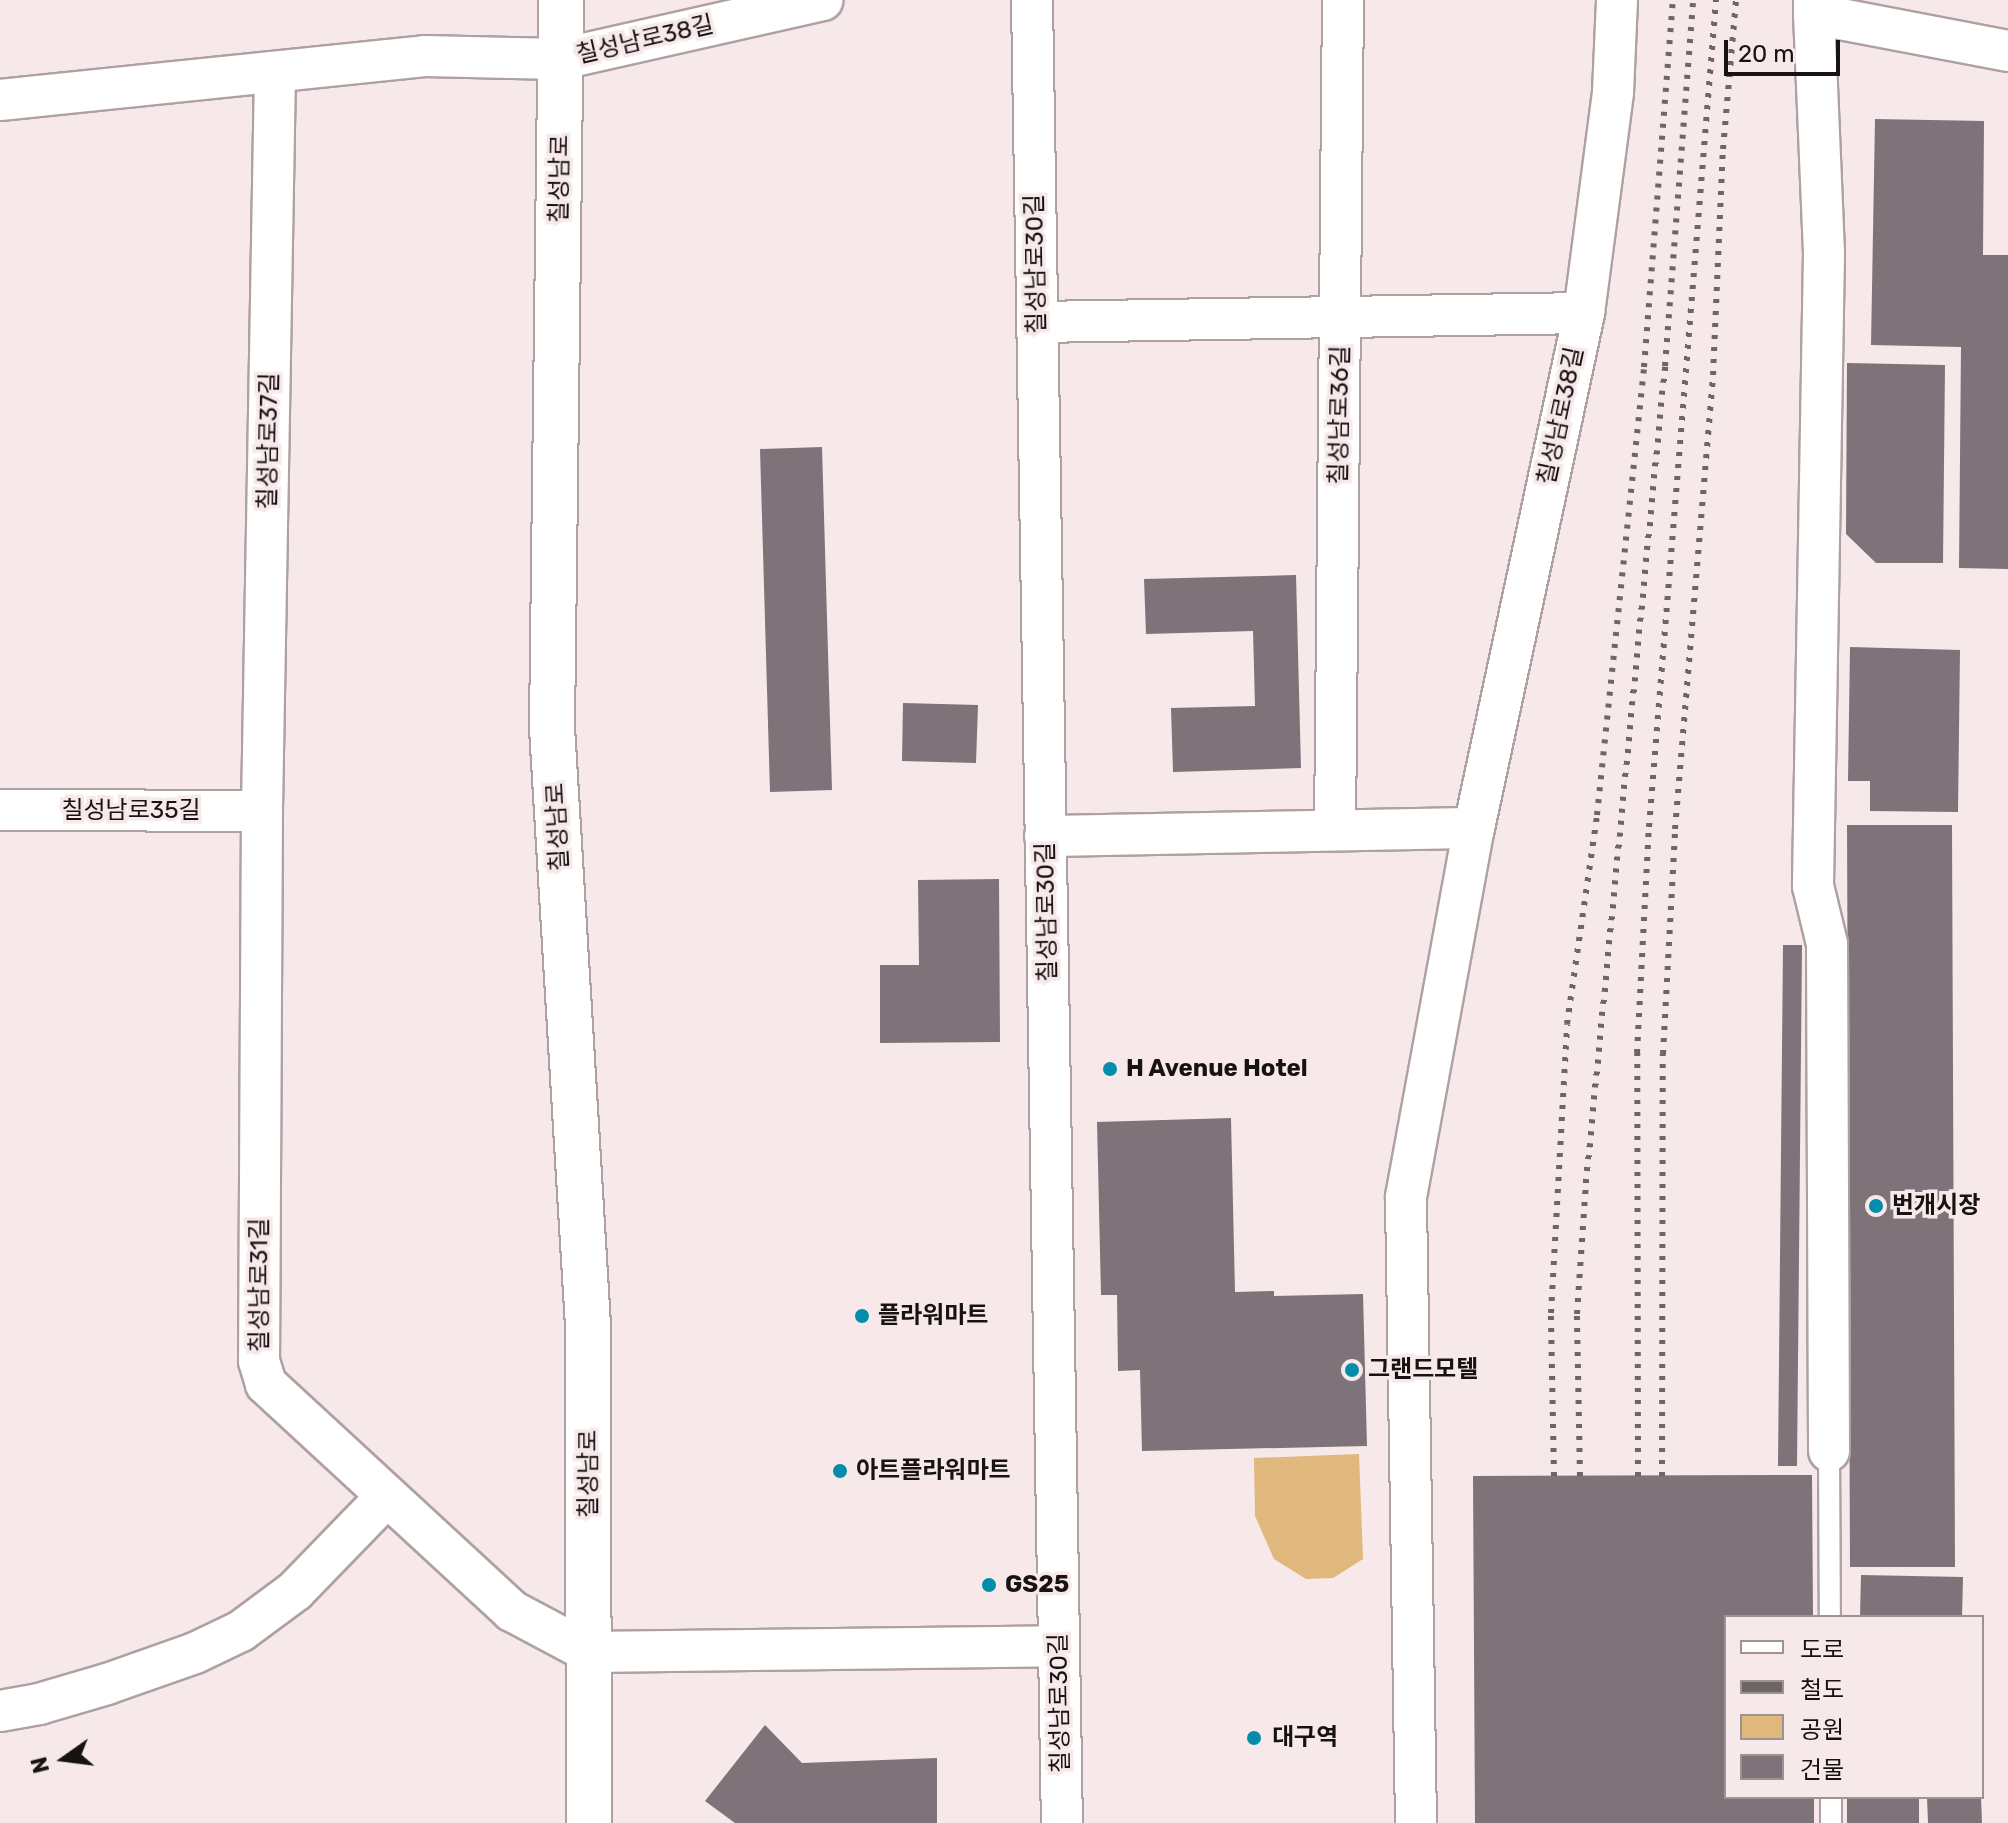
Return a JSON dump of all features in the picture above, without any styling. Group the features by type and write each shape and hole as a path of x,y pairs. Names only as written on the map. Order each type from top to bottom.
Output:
{"street":[{"name":"칠성남로","path":"561,0 552,728 588,1325 589,1823"},
{"name":"칠성남로38길","path":"561,59 822,0"},
{"name":"칠성남로30길","path":"1032,0 1062,1823"},
{"name":"칠성남로36길","path":"1335,830 1343,0"},
{"name":"칠성남로38길","path":"1416,1823 1406,1197 1474,828 1584,313 1613,92 1617,0"},
{"path":"1829,1451 1827,944 1813,886 1824,253 1814,7 2008,51"},
{"path":"0,100 425,56 561,59"},
{"name":"칠성남로37길","path":"262,811 275,72"},
{"path":"1037,322 1584,313"},
{"name":"칠성남로35길","path":"0,810 262,811"},
{"name":"칠성남로31길","path":"262,811 259,1361 266,1384 512,1611 589,1652"},
{"path":"1045,836 1474,828"},
{"path":"0,1711 39,1704 107,1684 195,1653 241,1631 295,1591 387,1496"},
{"path":"589,1652 1059,1646"}],"lane":[{"path":"1829,1451 1830,1615"},
{"path":"1831,1799 1831,1823"}],"green space":[{"path":"1359,1454 1363,1559 1333,1578 1306,1579 1274,1559 1255,1516 1254,1458"}],"building":[{"path":"1875,119 1984,121 1983,255 2008,255 2008,569 1959,568 1961,347 1871,345"},
{"path":"1847,363 1945,365 1943,563 1876,563 1846,534"},
{"path":"822,447 832,790 770,792 760,449"},
{"path":"1296,575 1301,768 1173,772 1171,708 1255,706 1253,631 1146,634 1144,579"},
{"path":"1850,647 1960,650 1958,812 1870,811 1870,781 1848,781"},
{"path":"903,703 978,705 976,763 902,761"},
{"path":"1847,825 1952,825 1955,1567 1850,1567"},
{"path":"999,879 1000,1042 880,1043 880,965 919,965 918,880"},
{"path":"1783,945 1802,945 1797,1466 1778,1466"},
{"path":"1231,1118 1235,1292 1274,1291 1274,1296 1363,1294 1367,1446 1142,1451 1140,1370 1118,1371 1117,1295 1101,1295 1097,1122"},
{"path":"1812,1475 1813,1615 1724,1615 1724,1799 1814,1799 1814,1823 1475,1823 1473,1476"},
{"path":"1861,1575 1963,1577 1962,1615 1860,1615"},
{"path":"765,1725 802,1763 937,1758 937,1823 735,1823 705,1801"},
{"path":"1847,1799 1919,1799 1919,1823 1847,1823"},
{"path":"1927,1799 1981,1799 1982,1823 1928,1823"}],"railway":[{"path":"1554,1476 1551,1313 1567,1024 1597,815 1644,367 1673,0"},
{"path":"1580,1476 1577,1314 1586,1183 1665,366 1693,0"},
{"path":"1638,1476 1637,1053 1649,827 1716,0"},
{"path":"1662,1476 1663,1054 1675,829 1713,375 1723,149 1736,0"}],"place":[{"name":"H Avenue Hotel","path":"1110,1069"},
{"name":"번개시장","path":"1876,1206"},
{"name":"플라워마트","path":"862,1316"},
{"name":"그랜드모텔","path":"1352,1370"},
{"name":"아트플라워마트","path":"840,1471"},
{"name":"GS25","path":"989,1585"},
{"name":"대구역","path":"1254,1738"}]}
